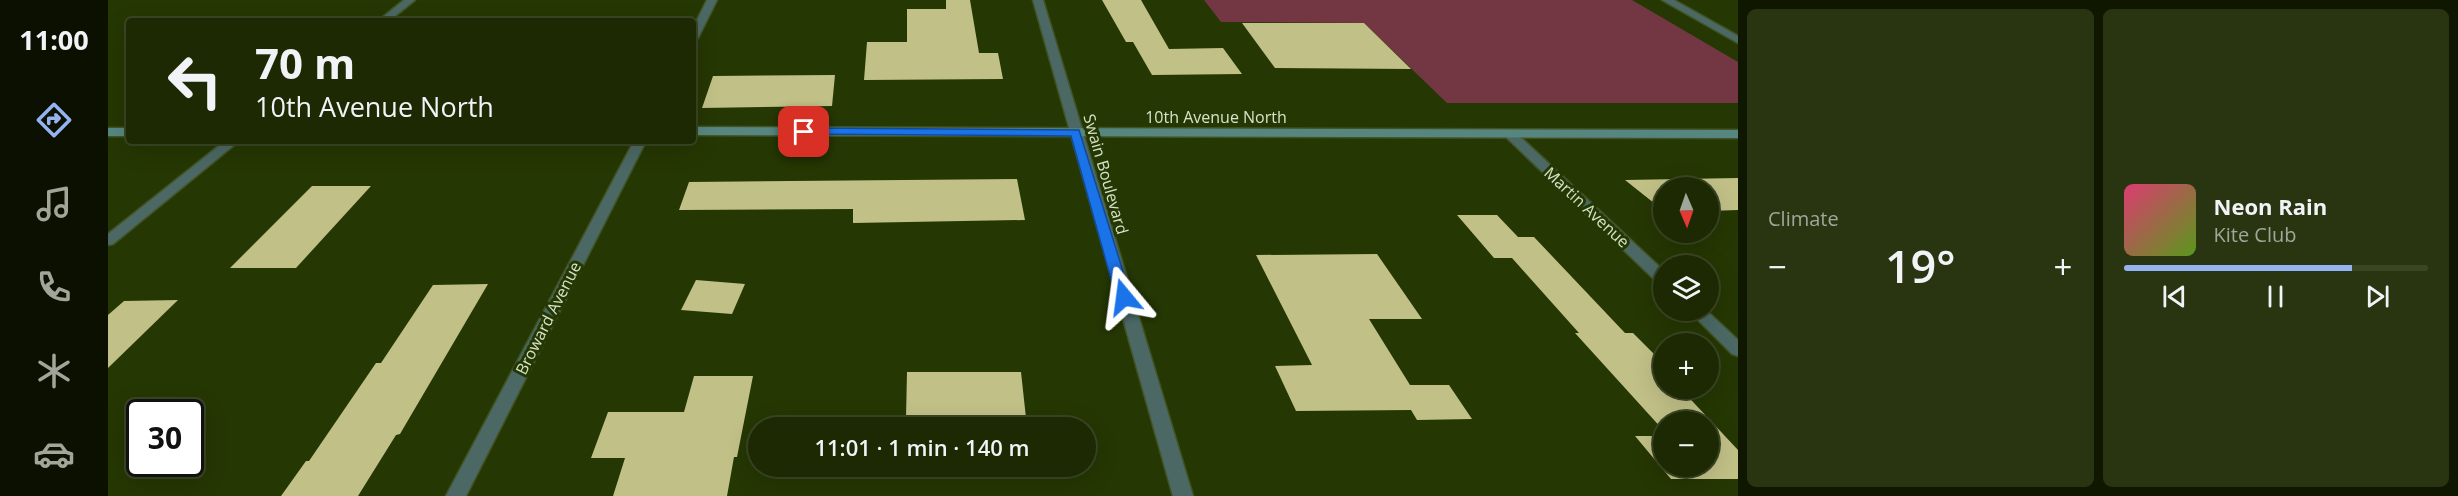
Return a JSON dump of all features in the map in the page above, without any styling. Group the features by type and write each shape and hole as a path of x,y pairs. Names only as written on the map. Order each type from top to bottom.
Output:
{"street":[{"path":"387,18 410,0"},
{"path":"696,32 712,0"},
{"name":"Swain Boulevard","path":"1038,0 1075,133 1183,496"},
{"path":"1667,0 1738,40"},
{"name":"10th Avenue North","path":"696,131 1738,134"},
{"path":"108,132 126,132"},
{"name":"Martin Avenue","path":"1511,135 1653,270"},
{"path":"108,241 229,144"},
{"name":"Broward Avenue","path":"456,496 638,144"},
{"path":"1708,321 1738,350"}],"shaded area":[{"path":"1204,0 1632,0 1738,62 1738,103 1447,103 1364,23 1221,22"}],"building":[{"path":"946,0 970,0 979,53 998,53 1003,79 864,80 867,42 907,42 907,9 946,9"},
{"path":"1102,0 1141,0 1169,49 1223,48 1242,74 1152,75 1133,42 1126,42"},
{"path":"1242,23 1364,23 1411,69 1275,68"},
{"path":"835,75 832,106 702,108 713,76"},
{"path":"1719,178 1738,178 1738,210 1719,211"},
{"path":"1017,179 1025,220 853,223 853,209 679,210 689,182"},
{"path":"1625,180 1653,180 1653,202"},
{"path":"312,186 371,186 296,268 230,268"},
{"path":"1457,215 1497,215 1518,237 1534,237 1625,333 1633,333 1653,353 1653,399 1690,399 1702,411 1653,411 1653,419 1575,333 1579,333 1512,258 1494,258"},
{"path":"1377,254 1422,319 1369,319 1410,385 1449,385 1472,419 1417,420 1411,410 1296,411 1275,366 1312,365 1256,255"},
{"path":"696,280 745,284 732,314 681,310"},
{"path":"488,284 400,434 396,435 358,496 281,496 306,461 309,461 376,363 381,363 433,285"},
{"path":"178,300 108,368 108,315 124,301"},
{"path":"907,372 1021,372 1026,417 906,417"},
{"path":"694,376 753,376 727,496 613,496 625,458 591,458 608,412 684,412"},
{"path":"1719,430 1738,450 1738,479 1671,479 1669,477 1719,477"},
{"path":"1635,436 1653,436 1653,458"}],"route":[{"path":"804,132 1075,133 1124,297"}]}
